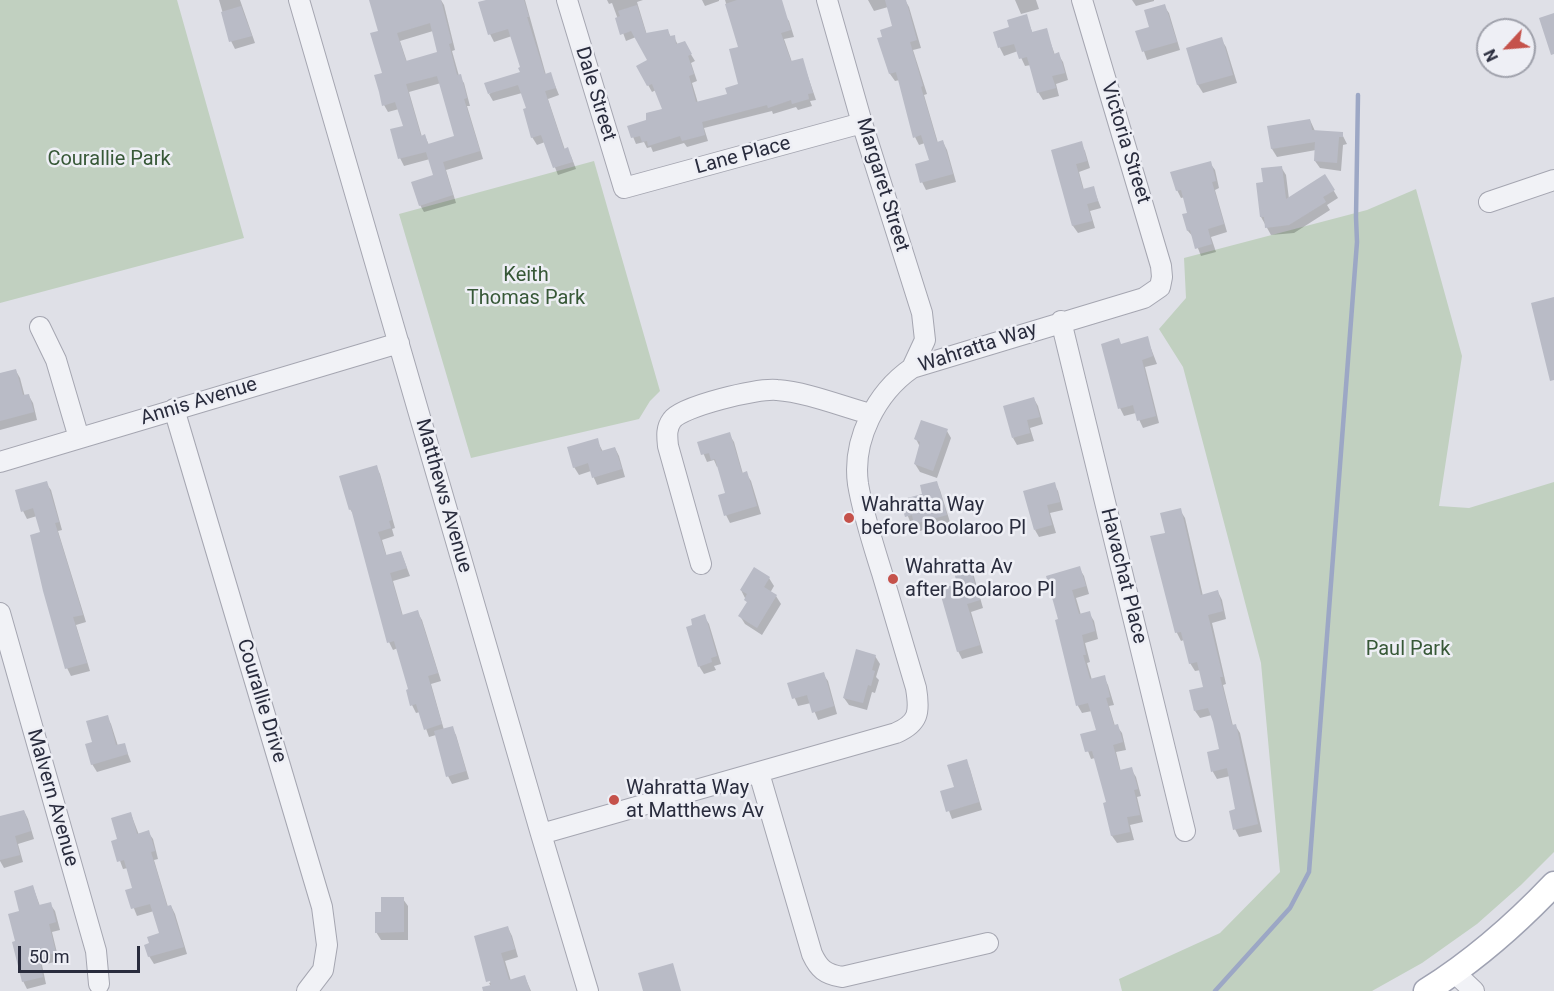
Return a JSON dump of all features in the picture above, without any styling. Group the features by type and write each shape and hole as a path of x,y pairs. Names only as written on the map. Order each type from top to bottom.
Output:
{"main road":[{"path":"1426,991 1455,973 1499,938 1554,884"}],"street":[{"name":"Matthews Avenue","path":"299,0 588,991"},
{"name":"Dale Street","path":"567,0 624,188"},
{"name":"Margaret Street","path":"827,0 925,327 925,340 912,368"},
{"name":"Victoria Street","path":"1082,0 1161,266 1160,287"},
{"name":"Lane Place","path":"624,188 862,123"},
{"path":"1489,202 1554,180"},
{"name":"Wahratta Way","path":"541,834 759,773 908,728 917,718 919,703 916,688 865,514 858,481 860,444 870,414 901,375 912,368 1061,321 1144,298 1160,287"},
{"name":"Havachat Place","path":"1061,321 1185,831"},
{"path":"39,327 56,360 79,438"},
{"name":"Annis Avenue","path":"0,462 399,343"},
{"path":"701,564 668,446 666,434 673,417 684,411 765,389 793,392 870,414"},
{"name":"Courallie Drive","path":"174,409 322,907 327,945 322,970 307,991"},
{"name":"Malvern Avenue","path":"0,613 96,951 99,984"},
{"path":"759,773 812,954 818,966 828,975 842,977 988,943"},
{"path":"1455,973 1474,991"}],"green space":[{"name":"Courallie Park","path":"0,0 177,0 244,238 0,303"},
{"name":"Keith Thomas Park","path":"594,161 660,391 650,401 639,419 471,458 399,214"},
{"name":"Paul Park","path":"1416,189 1462,356 1439,506 1469,508 1554,482 1554,852 1477,924 1422,963 1372,991 1122,991 1119,979 1220,933 1280,872 1261,663 1183,367 1159,329 1186,298 1184,258 1367,210"}],"building":[{"path":"369,0 441,0 457,75 461,74 467,98 464,99 480,151 443,162 453,195 419,206 411,182 433,175 426,152 398,159 390,129 403,126 395,102 382,106 374,75 382,73 370,33 378,31","holes":["430,23 437,52 406,61 397,33","437,76 454,136 428,144 425,134 421,136 406,84"]},
{"path":"524,0 545,74 551,72 556,88 545,91 564,149 568,147 573,162 553,168 541,135 531,138 523,109 526,108 518,85 488,94 484,83 520,72 518,68 520,67 508,29 488,35 478,2"},
{"path":"737,0 782,0 791,30 781,33 791,61 803,58 813,93 808,94 809,99 792,104 791,100 768,108 767,105 702,122 705,135 682,141 680,136 648,146 647,141 642,142 640,136 631,138 627,126 646,120 646,113 662,109 652,84 647,86 636,66 647,60 631,31 620,35 615,18 620,16 618,11 637,5 646,33 668,29 670,36 675,35 676,44 685,41 692,54 688,56 694,74 689,76 696,102 727,94 725,88 738,84 729,49 738,47 725,4"},
{"path":"885,0 906,0 917,40 910,42 923,86 921,87 937,142 943,140 953,174 920,183 915,164 929,160 921,135 913,138 896,72 889,74 877,38 882,37 880,30 892,26"},
{"path":"1165,4 1177,42 1142,52 1135,31 1149,27 1144,10"},
{"path":"241,6 252,36 229,42 221,12"},
{"path":"1554,13 1554,54 1551,55 1539,18"},
{"path":"1027,14 1032,32 1047,28 1054,54 1059,52 1065,73 1052,76 1056,88 1037,93 1027,57 1019,59 1014,44 998,48 993,32 1009,27 1007,20"},
{"path":"1222,37 1233,75 1197,85 1186,48"},
{"path":"1310,119 1312,130 1343,132 1343,137 1339,137 1337,163 1314,161 1315,142 1271,149 1267,126"},
{"path":"1082,141 1087,161 1076,164 1083,189 1094,186 1098,201 1087,204 1092,221 1072,226 1051,150"},
{"path":"1211,161 1216,181 1212,182 1224,224 1208,229 1212,244 1195,249 1190,230 1187,231 1182,214 1187,213 1181,190 1176,191 1170,172"},
{"path":"1282,166 1286,199 1325,174 1335,190 1323,197 1326,202 1289,225 1265,228 1264,217 1260,217 1256,183 1263,182 1261,168"},
{"path":"1554,297 1554,380 1550,381 1531,303"},
{"path":"1148,336 1153,356 1142,360 1156,416 1137,421 1133,405 1118,409 1101,344 1119,338 1121,344"},
{"path":"16,369 23,395 29,394 34,412 0,421 0,373"},
{"path":"1034,397 1040,417 1027,420 1030,433 1012,438 1003,406"},
{"path":"921,420 948,429 933,471 914,464 920,442 914,439"},
{"path":"730,432 742,473 747,471 757,506 724,516 718,495 725,493 715,459 711,460 709,453 701,455 697,442"},
{"path":"598,438 601,451 615,447 622,469 592,478 588,463 573,468 567,447"},
{"path":"377,465 392,520 389,521 391,528 378,532 386,555 401,551 407,568 390,573 402,615 418,610 438,673 428,676 442,724 424,730 416,704 410,706 406,690 408,689 394,641 387,643 351,509 349,510 339,476"},
{"path":"47,481 59,522 55,523 83,615 73,617 87,663 65,669 30,535 40,532 33,508 21,512 15,490"},
{"path":"937,481 947,515 914,524 912,515 905,517 900,500 922,494 920,485"},
{"path":"1055,482 1060,502 1047,505 1052,525 1034,530 1023,491"},
{"path":"1181,508 1201,595 1218,590 1223,611 1208,615 1223,677 1220,677 1232,725 1236,724 1258,824 1233,830 1229,811 1235,809 1227,768 1211,772 1207,752 1219,749 1213,722 1208,708 1194,711 1189,690 1203,687 1197,662 1189,664 1181,632 1175,633 1150,536 1165,533 1160,513"},
{"path":"969,564 980,600 967,604 980,645 957,652 939,589 957,584 953,568"},
{"path":"1080,566 1086,586 1072,590 1079,614 1090,611 1095,631 1082,635 1086,655 1083,655 1090,679 1105,675 1110,697 1106,698 1114,725 1118,724 1123,742 1113,745 1120,770 1132,767 1138,789 1134,790 1140,815 1127,817 1130,832 1111,836 1103,803 1106,802 1092,751 1085,752 1080,734 1096,730 1088,703 1076,706 1055,620 1058,619 1046,576"},
{"path":"754,567 770,577 764,587 777,595 757,628 738,616 747,602 744,600 747,594 740,590"},
{"path":"705,614 717,656 711,658 712,662 698,667 686,627 692,625 691,619"},
{"path":"856,649 876,655 871,686 868,685 863,703 843,698"},
{"path":"824,672 834,706 812,713 807,695 792,699 787,683"},
{"path":"108,715 116,745 125,743 128,754 91,765 85,744 92,742 86,721"},
{"path":"453,726 466,771 446,777 434,731"},
{"path":"967,759 979,802 946,812 940,791 954,787 947,765"},
{"path":"24,810 31,831 15,836 20,855 0,860 0,816"},
{"path":"131,812 137,834 149,830 155,851 151,852 167,906 171,905 184,947 148,957 144,945 149,943 147,937 159,933 150,904 131,909 125,890 132,888 124,860 117,862 111,841 117,839 111,818"},
{"path":"33,885 39,905 51,902 56,922 49,924 56,953 39,957 43,977 22,982 8,914 19,911 14,891"},
{"path":"381,897 404,897 404,932 375,933 375,912 381,912"},
{"path":"508,926 515,949 501,953 509,980 525,975 530,991 483,991 482,987 491,985 490,981 486,982 474,936"},
{"path":"673,963 681,991 643,991 638,973"}],"waterway":[{"path":"1215,991 1290,908 1309,872 1357,242 1358,95"}],"place":[{"name":"Wahratta Way before Boolaroo Pl","path":"849,518"},
{"name":"Wahratta Av after Boolaroo Pl","path":"893,579"},
{"name":"Wahratta Way at Matthews Av","path":"614,800"}]}
